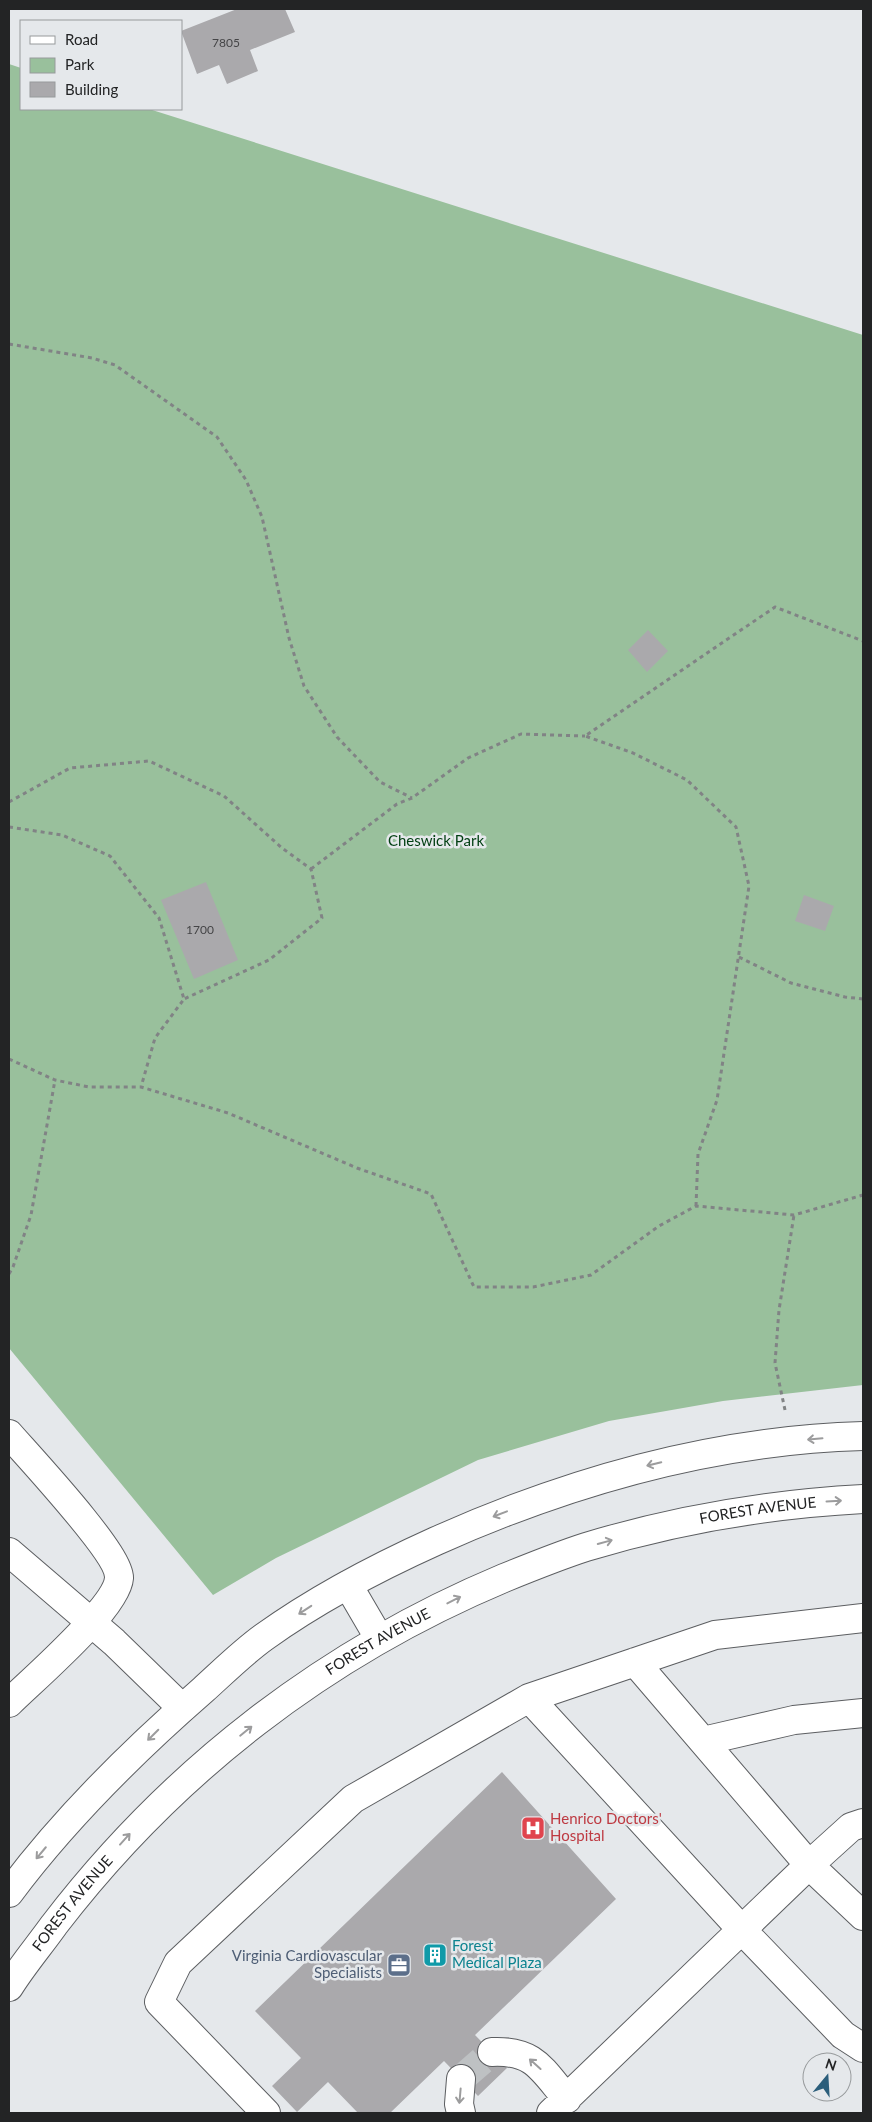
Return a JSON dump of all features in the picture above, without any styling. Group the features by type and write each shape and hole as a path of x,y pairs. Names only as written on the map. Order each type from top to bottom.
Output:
{"main road":[{"path":"9,1434 107,1550 116,1566 119,1578 116,1591 92,1622 9,1703"},
{"path":"9,1893 76,1812 182,1708 262,1638 309,1607 348,1585 413,1552 485,1519 547,1495 656,1463 725,1450 792,1441 863,1436"},
{"name":"FOREST AVENUE","path":"9,1988 90,1878 140,1823 199,1768 281,1703 379,1638 467,1594 584,1548 648,1531 726,1514 824,1501 863,1499"},
{"path":"9,1552 92,1622 182,1708"},
{"path":"348,1585 379,1638"},
{"path":"266,2113 158,2002 178,1963 353,1800 529,1698 715,1636 863,1618"},
{"path":"635,1662 809,1865 863,1916"},
{"path":"529,1698 742,1930 843,2035 863,2048"},
{"path":"704,1741 794,1720 863,1713"},
{"path":"492,2052 506,2052 534,2060 559,2106 809,1865 851,1828 863,1823"},
{"path":"461,2079 459,2104 461,2113"}],"path":[{"path":"9,344 115,365 217,437 246,480 262,517 290,638 304,686 337,736 380,782 412,798"},
{"path":"585,736 775,607 863,641"},
{"path":"311,869 397,804 412,798 468,758 521,734 585,736 633,753 687,780 736,827 750,886 717,1100 698,1154 696,1206"},
{"path":"9,802 70,768 149,761 224,796 282,848 311,869 322,918 268,960 184,1000 154,1038 141,1088"},
{"path":"9,827 62,835 110,856 159,918 184,1000"},
{"path":"739,957 791,983 846,997 863,999"},
{"path":"9,1060 55,1080 90,1087 141,1088 228,1113 357,1168 430,1194 474,1287 533,1287 591,1275 659,1226 696,1206 794,1215 863,1195"},
{"path":"9,1274 31,1215 55,1080"},
{"path":"792,1441 775,1363 779,1310 794,1215"}],"green space":[{"name":"Cheswick Park","path":"9,64 20,68 20,110 152,110 863,335 863,1385 723,1401 609,1421 478,1460 276,1558 213,1595 9,1348"}],"building":[{"path":"237,9 285,9 295,32 250,50 258,71 227,84 219,65 197,74 182,31"},
{"path":"648,630 668,651 647,672 628,650"},
{"path":"206,882 238,960 194,979 161,900"},
{"path":"804,895 834,906 825,931 795,921"},
{"name":"Forest Medical Plaza","path":"502,1772 616,1899 475,2035 507,2068 478,2096 444,2061 390,2113 358,2113 328,2082 297,2112 272,2086 301,2058 255,2011"}],"tunnel":[{"path":"461,2079 492,2052"}],"place":[{"name":"Henrico Doctors' Hospital","path":"533,1828"},
{"name":"Forest Medical Plaza","path":"435,1955"},
{"name":"Virginia Cardiovascular Specialists","path":"399,1965"}]}
